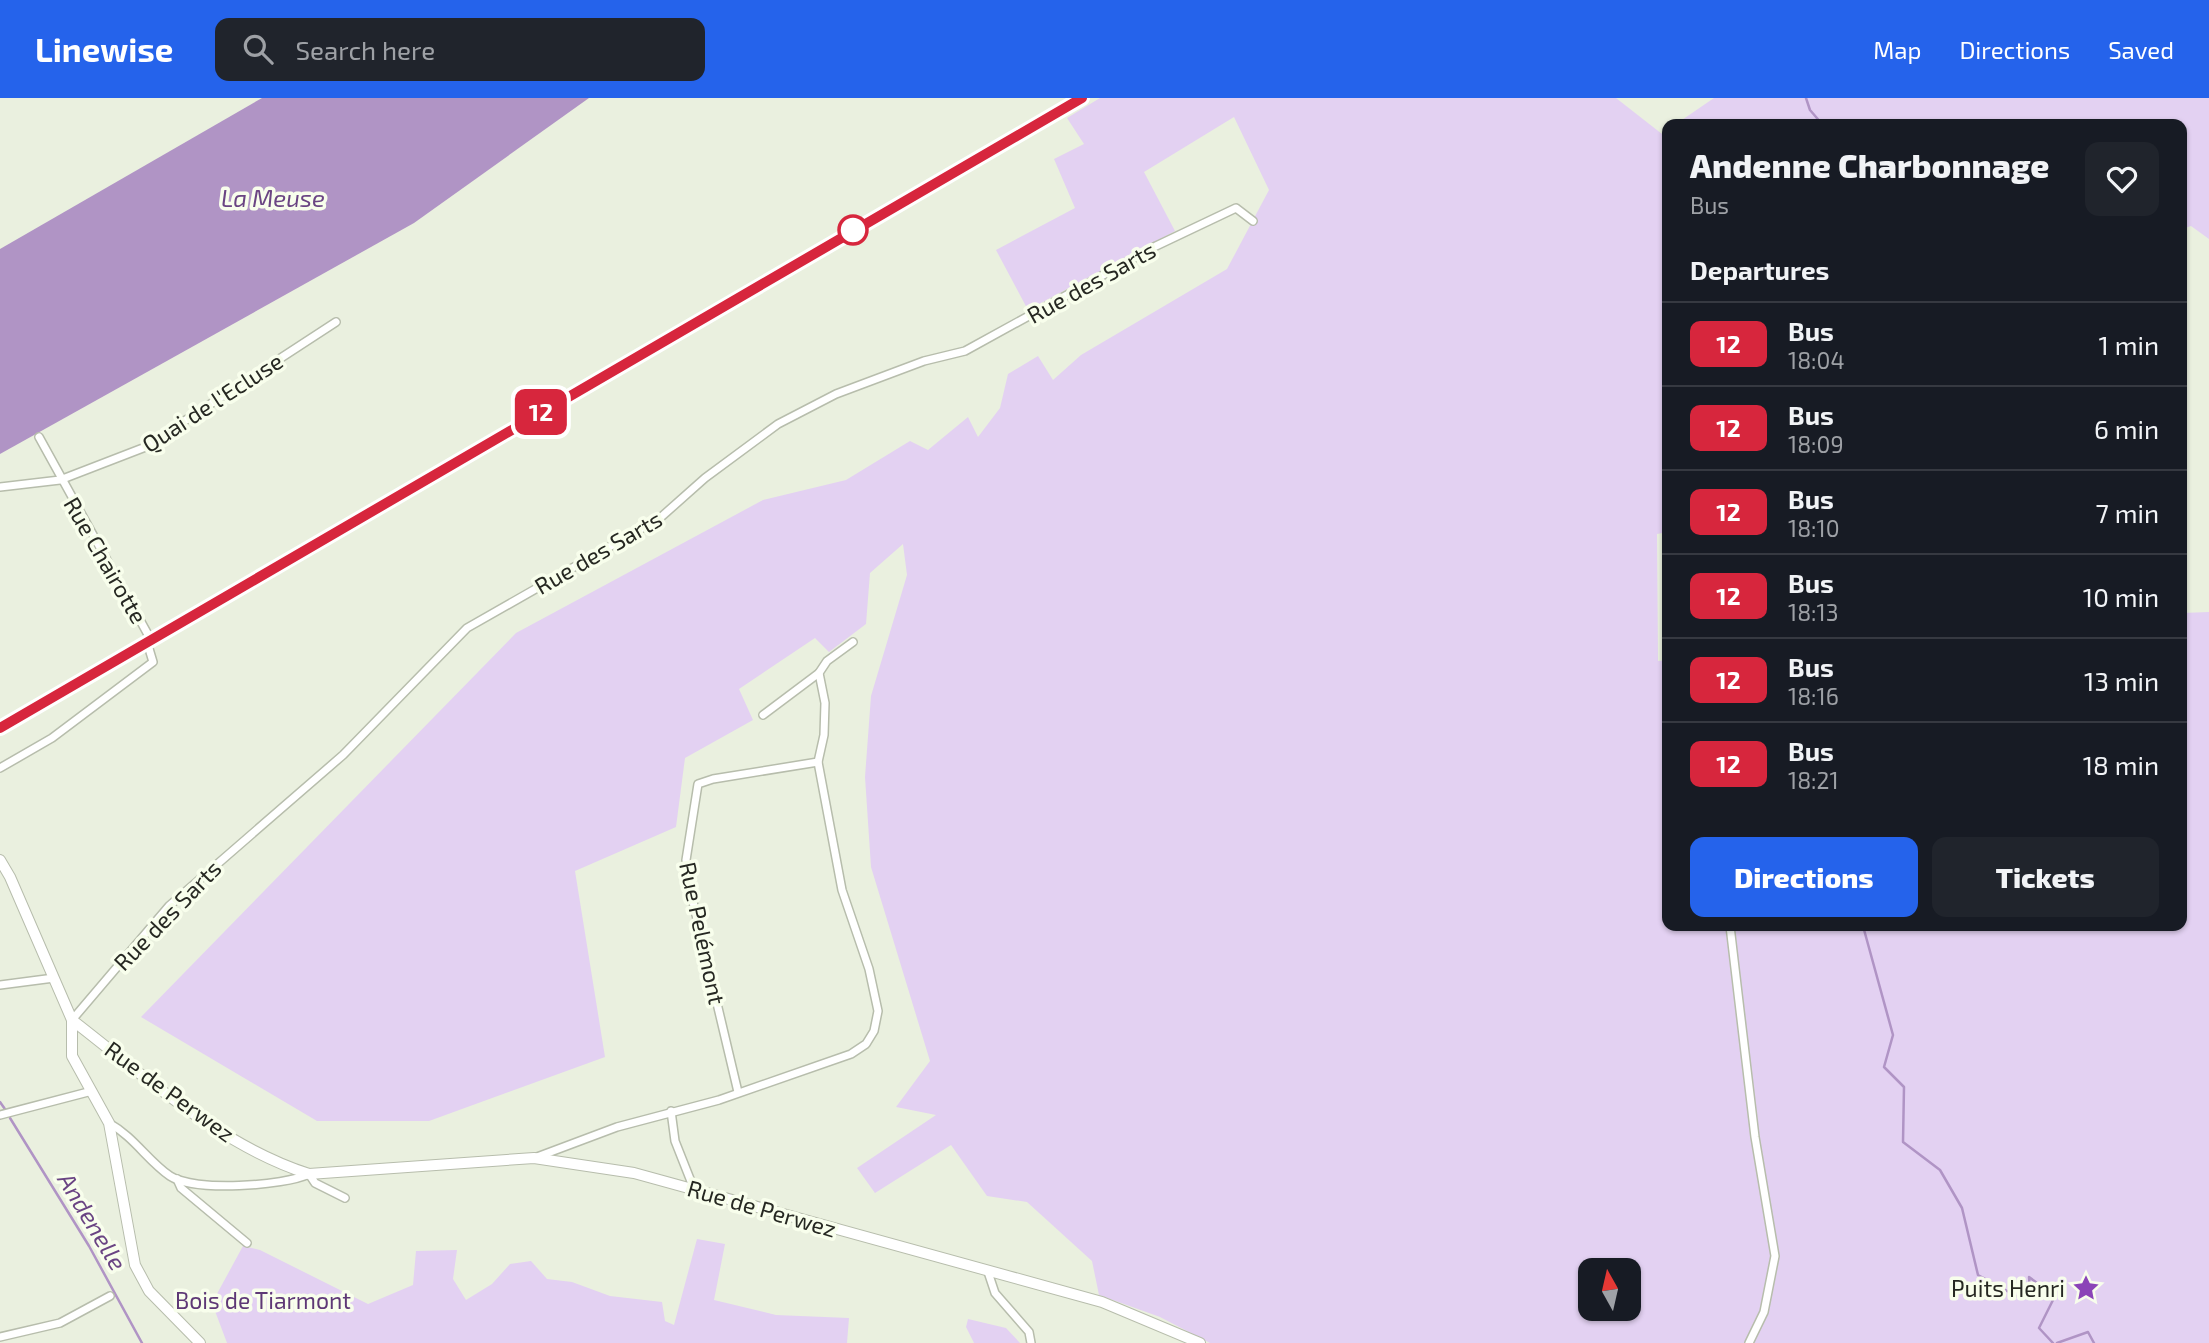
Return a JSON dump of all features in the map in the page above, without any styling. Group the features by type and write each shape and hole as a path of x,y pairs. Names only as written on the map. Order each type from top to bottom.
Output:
{"main road":[{"path":"0,728 1082,98"}],"street":[{"name":"Rue des Sarts","path":"72,1020 169,906 343,755 467,628 660,518 705,478 778,424 836,394 924,361 965,351 1156,246 1236,208 1253,221"},
{"name":"Quai de l'Ecluse","path":"0,487 60,480 143,448 336,322"},
{"name":"Rue Chairotte","path":"39,437 149,641"},
{"path":"0,768 52,738 153,662 149,641"},
{"path":"763,715 819,673 827,661 853,642"},
{"path":"534,1158 851,1054 866,1044 874,1031 878,1012 869,969 842,890 818,762 824,735 825,703 819,673"},
{"name":"Rue Pelémont","path":"738,1093 692,902 686,860 692,809 698,785 713,779 818,762"},
{"path":"0,860 72,1020 72,1056 109,1123 135,1265 149,1290 200,1343"},
{"path":"1731,931 1755,1137 1775,1256 1764,1312 1749,1343"},
{"path":"0,985 54,978"},
{"name":"Rue de Perwez","path":"72,1020 212,1128 291,1168 309,1174 534,1158 634,1172 1102,1302 1200,1343"},
{"path":"0,1115 92,1091"},
{"path":"671,1111 675,1141 694,1189"},
{"path":"109,1123 124,1131 160,1168 177,1179 194,1184 287,1182 309,1174"},
{"name":"Rue de Perwez","path":"309,1174 315,1183 345,1198"},
{"path":"177,1179 181,1188 247,1243"},
{"path":"988,1272 995,1293 1029,1332 1031,1343"},
{"path":"0,1337 60,1323 110,1296"}],"green space":[{"path":"1100,98 1616,98 1662,134 1662,533 1657,534 1658,661 1662,661 1662,931 2187,931 2187,613 2209,612 2209,1343 1210,1343 1160,1317 1099,1295 1092,1261 1027,1202 987,1196 951,1145 875,1193 857,1168 936,1115 896,1107 930,1061 871,867 865,777 871,696 907,575 903,544 870,573 866,624 829,652 815,638 739,689 753,720 685,758 676,827 575,871 605,1057 429,1121 317,1121 141,1017 516,633 763,500 846,480 910,441 928,450 968,417 978,437 1000,408 1008,374 1038,356 1053,380 1081,355 1227,269 1269,190 1234,117 1144,172 1175,231 1028,310 996,250 1075,208 1054,159 1084,144 1067,118"},
{"path":"1714,98 2209,98 2209,239 2191,226 2187,227 2187,119 1683,119"},
{"name":"Bois de Tiarmont","path":"697,1239 725,1244 714,1300 776,1315 849,1318 847,1343 227,1343 212,1303 243,1246 260,1250 368,1304 413,1285 416,1251 457,1250 453,1279 466,1300 492,1284 510,1264 531,1261 547,1279 572,1282 610,1296 662,1302 665,1321 674,1325"},
{"path":"968,1319 1006,1328 1020,1343 974,1343 966,1327"}],"water":[{"name":"La Meuse","path":"262,98 589,98 414,223 0,454 0,249"}],"waterway":[{"path":"1806,98 1810,110 1818,119"},
{"path":"1864,931 1893,1035 1884,1067 1904,1087 1903,1142 1940,1170 1962,1208 1978,1275 2020,1298 2030,1291 2029,1277 2055,1296 2039,1328 2053,1343"},
{"name":"Andenelle","path":"0,1102 7,1112"},
{"name":"Andenelle","path":"10,1118 89,1246 142,1343"},
{"path":"2057,1343 2088,1332 2094,1343"}],"bus line":[{"name":"12","path":"0,728 1082,98"}],"place":[{"name":"Puits Henri","path":"2086,1288"}]}
